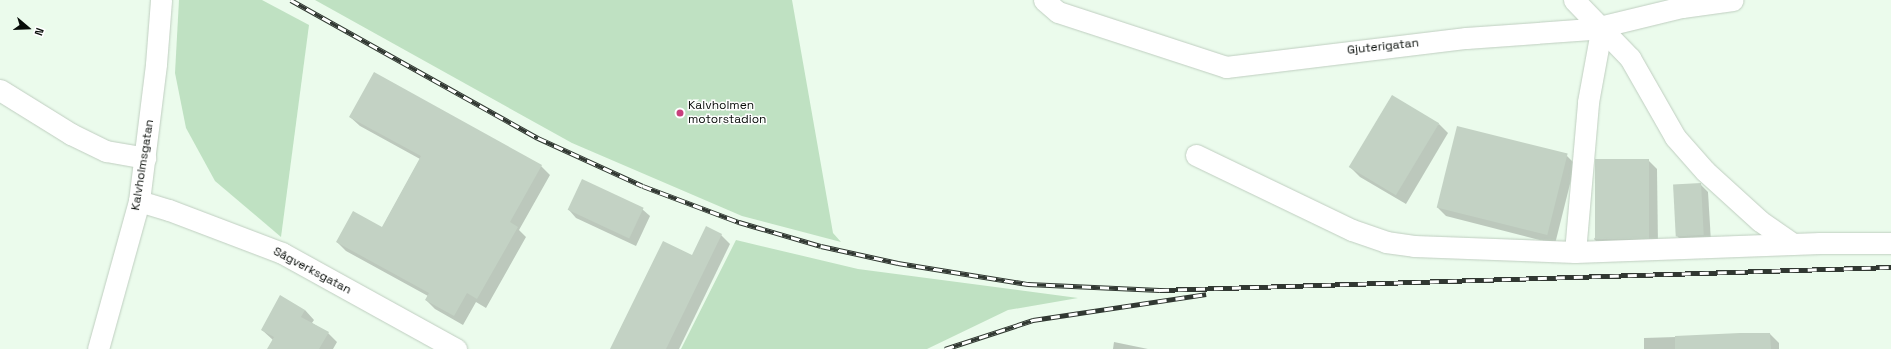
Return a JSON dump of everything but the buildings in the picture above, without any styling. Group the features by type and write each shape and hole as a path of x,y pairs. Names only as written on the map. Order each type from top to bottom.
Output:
{"street":[{"name":"Kalvholmsgatan","path":"98,349 139,201 145,158 161,0"},
{"name":"Gjuterigatan","path":"1044,0 1058,12 1226,67 1466,38 1602,26 1680,3 1733,0"},
{"path":"1574,0 1602,26 1630,58 1680,143 1705,171 1755,216 1793,244"},
{"path":"1575,252 1588,102 1602,26"},
{"path":"0,90 71,134 106,151 145,158"},
{"path":"1196,155 1352,230 1386,242 1458,249 1575,252 1793,244 1891,243"},
{"name":"Sågverksgatan","path":"139,201 170,210 282,253 456,349"}],"green space":[{"path":"179,0 262,0 309,25 281,237 215,181 186,128 175,73"},
{"name":"Kalvholmen motorstadion","path":"315,0 792,0 833,233 841,242 742,216 572,143"},
{"path":"736,240 858,269 1078,298 1008,310 927,349 681,349"}],"railway":[{"path":"291,0 538,138 643,186 739,222 821,246 898,263 1028,284 1160,290 1891,267"},
{"path":"945,349 1033,320 1206,294"}],"place":[{"name":"Kalvholmen motorstadion","path":"680,113"}]}
